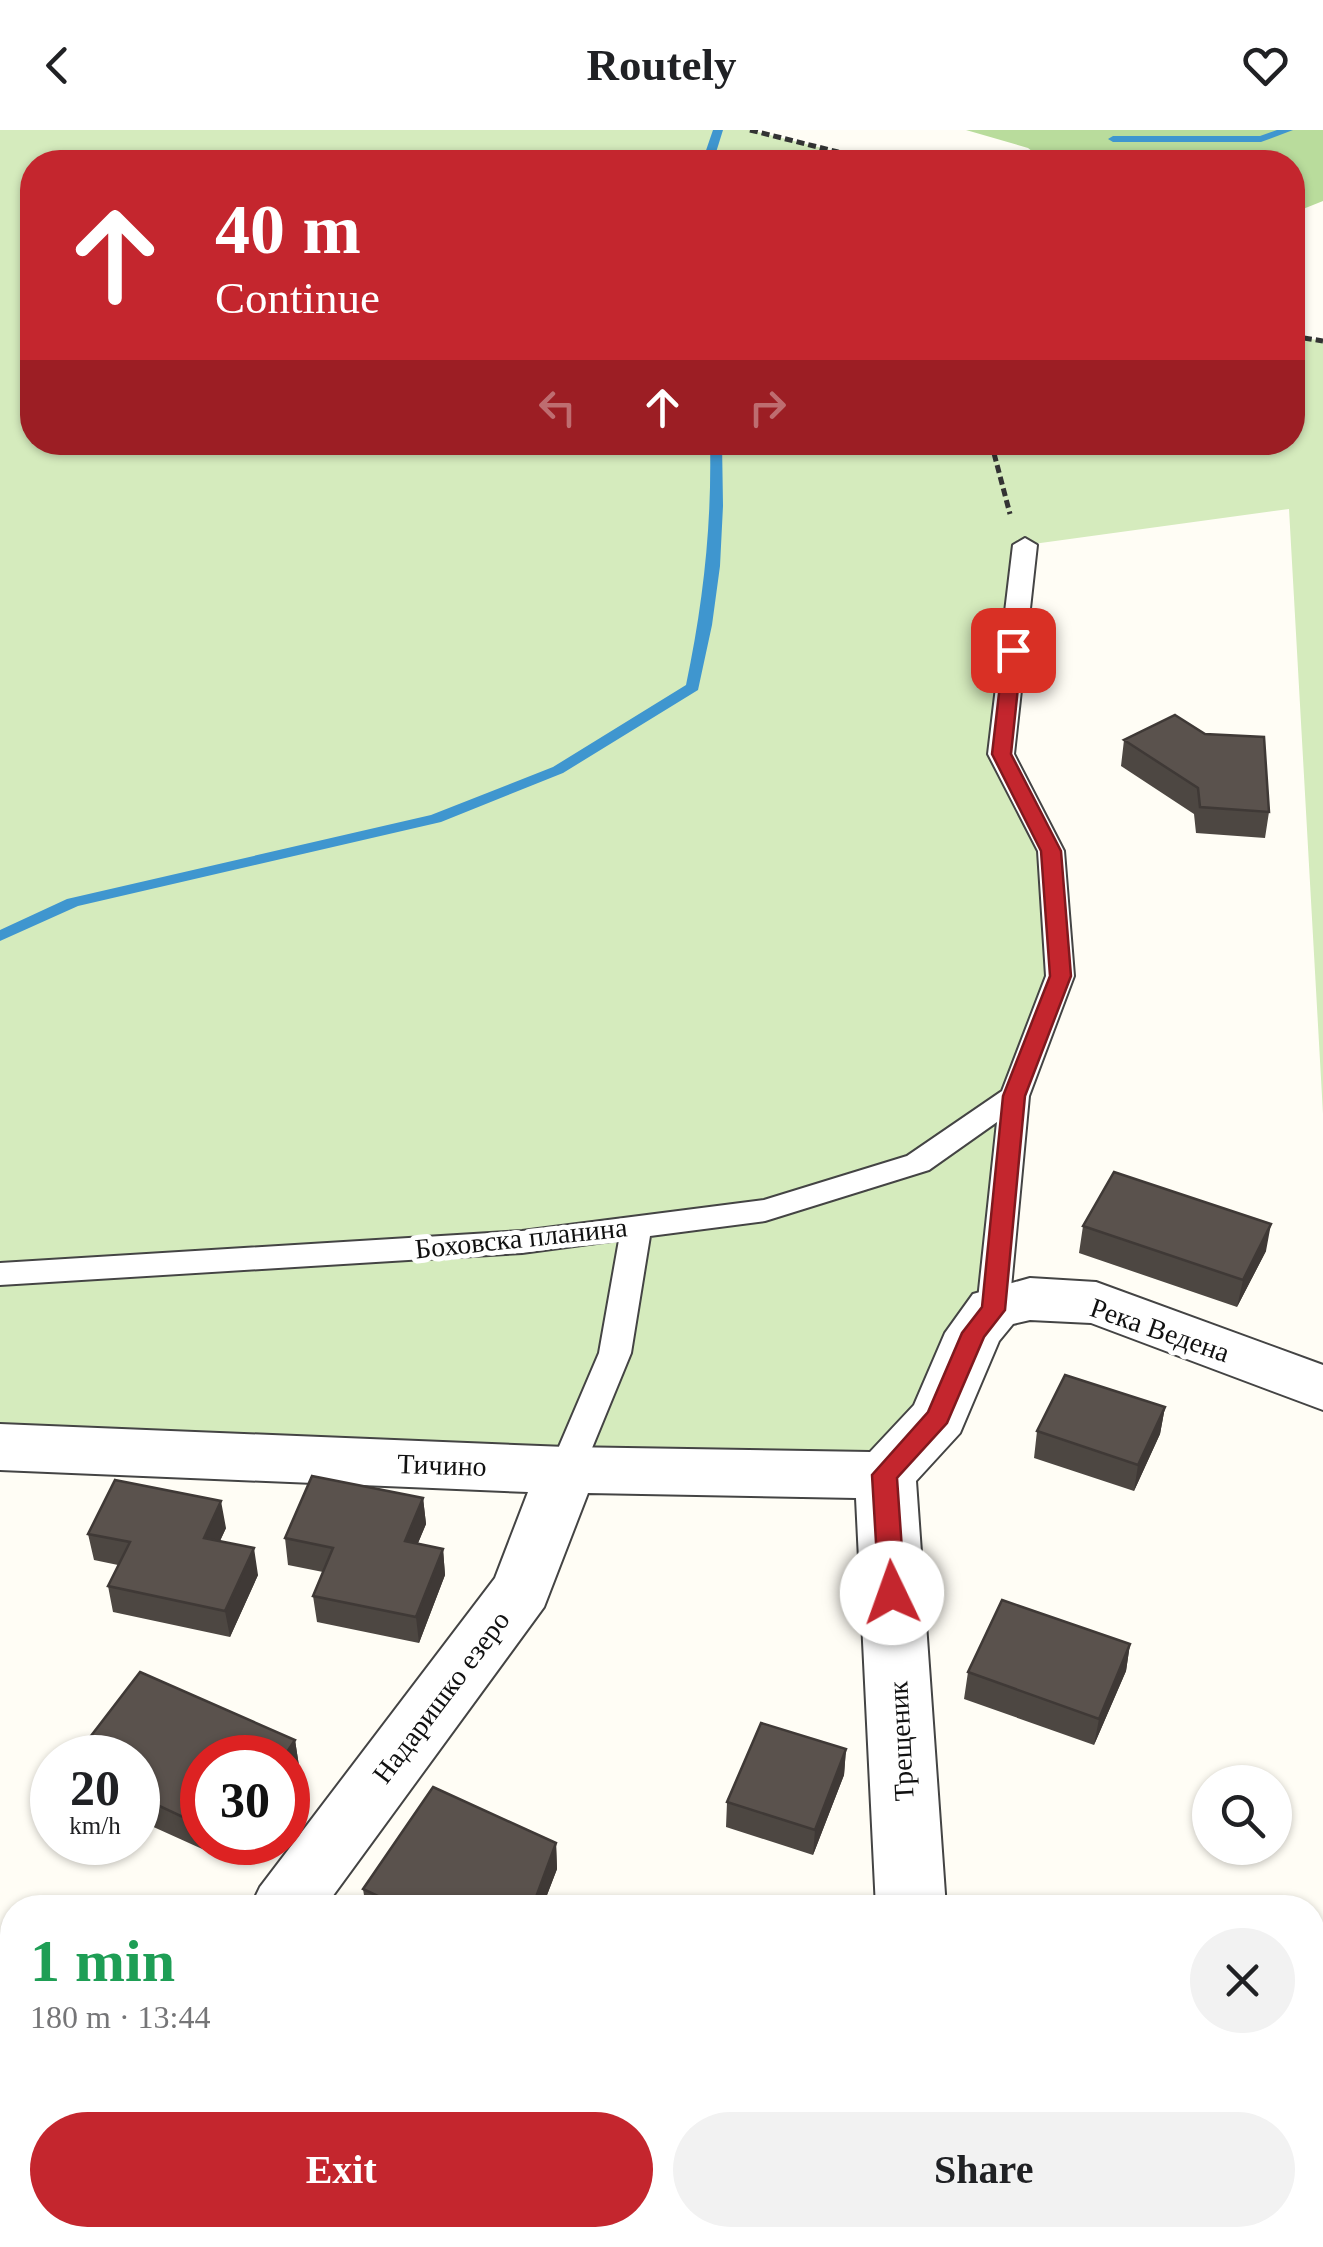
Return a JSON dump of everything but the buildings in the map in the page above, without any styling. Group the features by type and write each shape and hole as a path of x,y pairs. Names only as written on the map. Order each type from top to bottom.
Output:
{"street":[{"name":"Река Ведена","path":"993,1310 1030,1299 1096,1303 1323,1388"},
{"path":"884,1475 938,1416 974,1333 993,1310"},
{"name":"Тичино","path":"0,1446 566,1470 884,1475"},
{"name":"Надаришко езеро","path":"294,1895 522,1589 566,1470"},
{"name":"Трещеник","path":"884,1475 910,1895"}],"lane":[{"path":"993,1310 1014,1096 1060,976 1051,851 1002,754 1025,546"},
{"name":"Боховска планина","path":"0,1274 522,1242 765,1210 918,1163 1014,1096"},
{"path":"566,1470 615,1353 636,1228"}],"path":[{"path":"750,130 830,150"},
{"path":"994,455 1014,532 1025,546"}],"green space":[{"path":"0,130 750,130 830,150 20,150 20,455 1305,455 1305,338 1323,341 1323,1114 1289,509 1026,545 1001,754 1051,851 1060,976 1014,1096 993,1309 885,1475 0,1447"},
{"path":"966,130 1323,130 1323,201 1305,208 1305,150 1028,148"}],"waterway":[{"path":"711,150 718,130"},
{"path":"1113,139 1261,139 1288,130"},
{"path":"0,936 73,902 436,819 558,770 693,687 713,566 716,455"}],"route":[{"path":"892,1593 884,1475 938,1416 974,1333 993,1310 1014,1096 1060,976 1051,851 1002,754 1013,650"}]}
